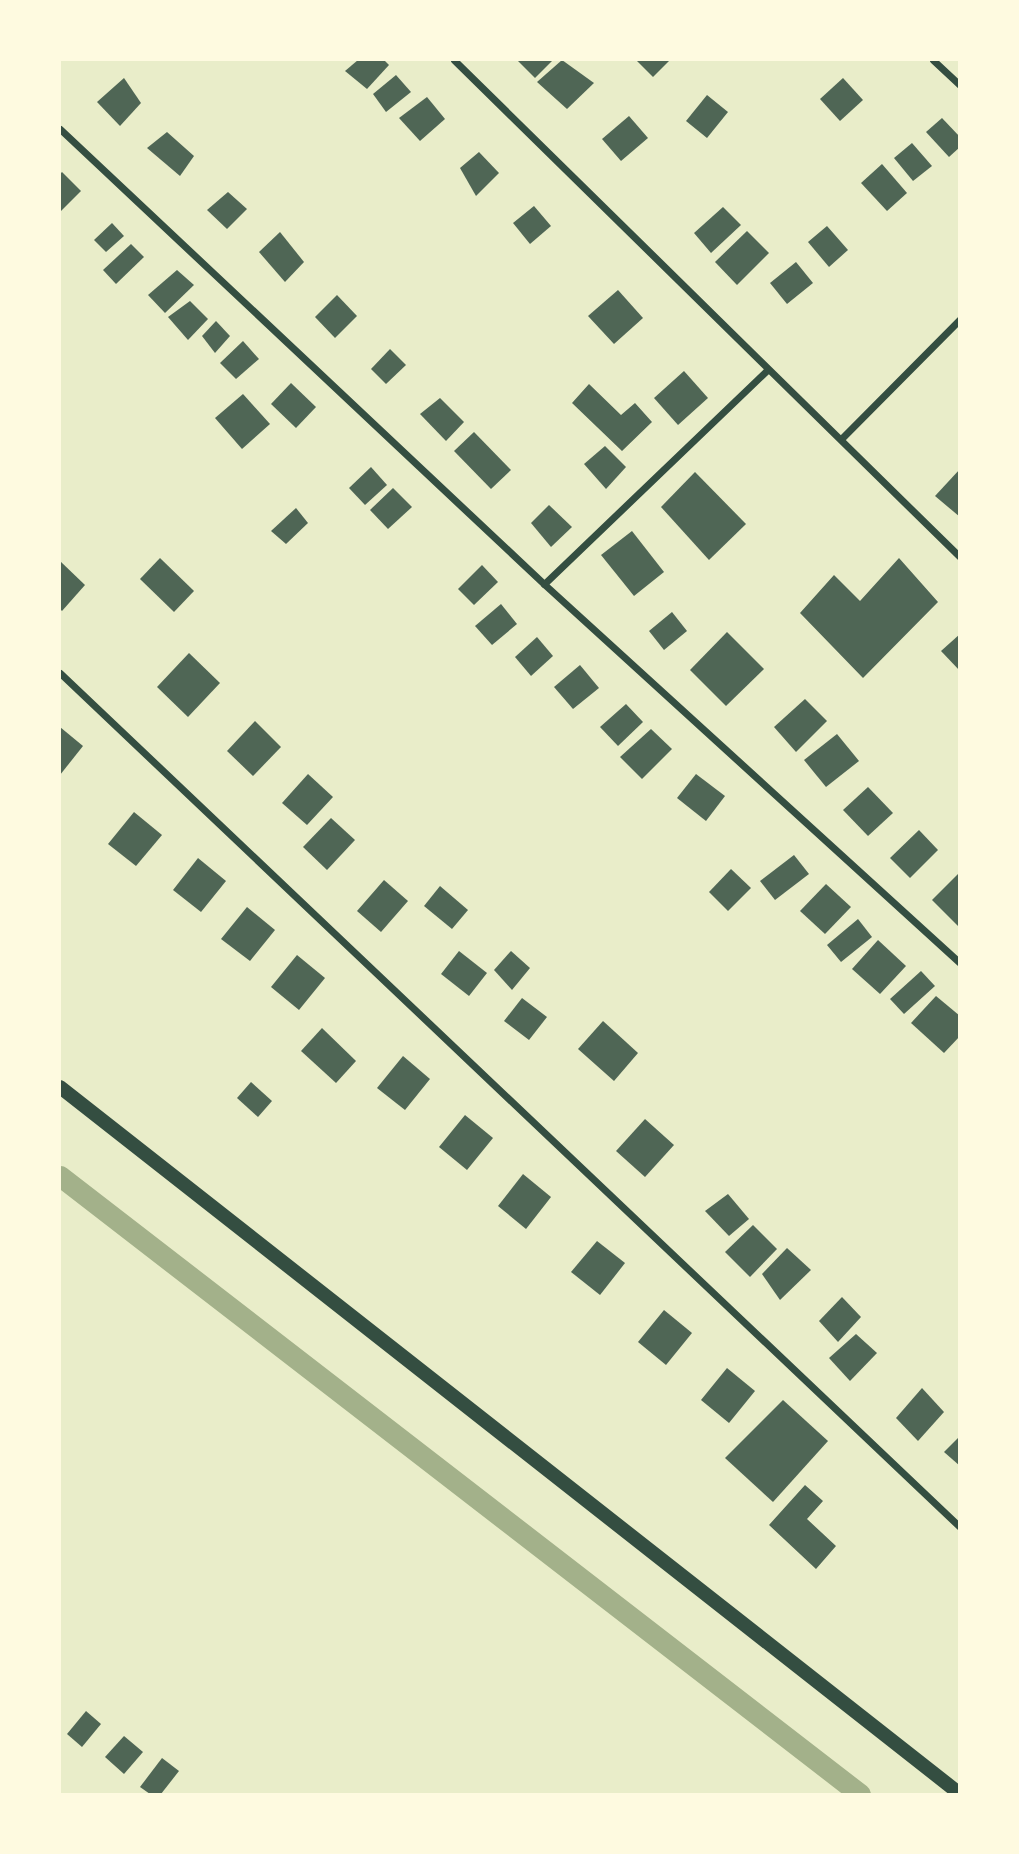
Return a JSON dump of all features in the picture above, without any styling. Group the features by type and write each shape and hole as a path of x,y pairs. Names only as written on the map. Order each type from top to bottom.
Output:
{"main road":[{"path":"60,1087 960,1794"}],"street":[{"path":"454,60 960,557"},
{"path":"933,60 960,85"},
{"path":"60,129 544,584 960,963"},
{"path":"841,439 960,319"},
{"path":"544,584 768,369"},
{"path":"60,673 960,1527"}],"building":[{"path":"358,60 384,60 389,65 367,89 345,71"},
{"path":"517,60 553,60 535,78"},
{"path":"562,60 594,83 567,109 537,82"},
{"path":"636,60 670,60 653,77"},
{"path":"396,75 411,92 386,112 373,94"},
{"path":"124,78 141,103 120,126 97,102"},
{"path":"843,78 863,100 840,121 820,99"},
{"path":"707,95 728,112 707,138 686,121"},
{"path":"427,97 445,119 420,141 399,118"},
{"path":"629,116 648,138 621,161 602,139"},
{"path":"942,118 960,137 960,147 949,157 926,132"},
{"path":"167,132 194,156 180,176 147,148"},
{"path":"912,143 932,166 913,181 894,158"},
{"path":"479,152 499,173 476,196 460,168"},
{"path":"882,164 907,193 887,211 861,183"},
{"path":"62,172 81,191 60,212 60,174"},
{"path":"228,192 247,209 227,229 207,210"},
{"path":"534,206 551,226 530,244 513,223"},
{"path":"723,207 741,225 711,253 694,233"},
{"path":"112,223 124,236 106,252 94,240"},
{"path":"827,226 848,250 829,267 808,242"},
{"path":"747,231 769,253 737,285 715,262"},
{"path":"280,232 304,262 285,282 259,252"},
{"path":"131,244 144,257 116,284 103,270"},
{"path":"796,262 813,283 787,304 770,283"},
{"path":"177,270 194,285 165,313 148,295"},
{"path":"618,290 643,318 614,344 588,316"},
{"path":"337,295 357,316 335,338 315,317"},
{"path":"190,301 208,319 188,340 168,317"},
{"path":"216,321 230,336 215,353 202,336"},
{"path":"243,341 259,359 236,379 220,363"},
{"path":"390,349 406,365 386,384 371,369"},
{"path":"684,371 708,398 678,425 654,398"},
{"path":"291,383 316,407 296,428 271,404"},
{"path":"589,384 621,415 635,403 652,422 622,451 572,403"},
{"path":"243,394 270,424 242,449 215,418"},
{"path":"440,398 464,422 446,441 420,414"},
{"path":"474,432 511,470 491,489 454,451"},
{"path":"605,446 626,467 606,489 584,464"},
{"path":"371,467 387,485 365,505 349,488"},
{"path":"960,469 960,517 935,496"},
{"path":"695,472 746,524 709,560 661,507"},
{"path":"393,488 412,507 388,529 370,510"},
{"path":"549,505 572,527 551,547 531,523"},
{"path":"296,508 308,523 286,544 271,531"},
{"path":"632,531 664,572 634,596 601,555"},
{"path":"160,558 194,591 174,612 140,579"},
{"path":"899,558 938,602 863,678 800,613 834,575 860,601"},
{"path":"60,561 85,585 62,611 60,609"},
{"path":"482,565 498,582 474,605 458,589"},
{"path":"501,604 517,624 492,645 475,626"},
{"path":"672,612 687,631 664,650 649,631"},
{"path":"727,632 764,669 726,706 690,670"},
{"path":"960,634 960,671 941,651"},
{"path":"537,637 553,656 531,676 515,657"},
{"path":"189,653 220,683 188,717 157,687"},
{"path":"580,665 599,688 573,709 554,687"},
{"path":"805,699 827,721 796,752 774,727"},
{"path":"626,704 643,722 618,746 600,727"},
{"path":"255,721 281,747 253,776 227,751"},
{"path":"60,727 83,746 60,775"},
{"path":"651,729 672,749 642,779 620,757"},
{"path":"837,734 859,761 826,787 804,760"},
{"path":"308,774 333,797 307,825 282,803"},
{"path":"696,774 725,796 706,821 677,798"},
{"path":"868,787 893,813 868,836 843,810"},
{"path":"134,812 162,835 136,866 108,844"},
{"path":"331,818 355,840 327,870 303,847"},
{"path":"919,830 938,850 910,878 890,858"},
{"path":"794,855 809,874 775,900 760,881"},
{"path":"198,858 226,881 201,912 173,890"},
{"path":"731,869 751,888 728,911 709,892"},
{"path":"960,872 960,928 932,900"},
{"path":"384,880 408,901 381,932 357,911"},
{"path":"826,884 851,907 825,934 800,911"},
{"path":"440,886 468,910 452,929 424,906"},
{"path":"247,907 275,930 250,961 221,939"},
{"path":"858,919 872,937 841,962 827,945"},
{"path":"878,940 906,966 880,994 852,969"},
{"path":"459,951 487,973 469,996 441,974"},
{"path":"511,951 530,968 512,990 494,970"},
{"path":"297,955 325,978 299,1010 271,987"},
{"path":"921,971 935,986 904,1014 890,999"},
{"path":"936,996 960,1016 960,1036 944,1053 911,1023"},
{"path":"522,998 547,1017 529,1040 504,1021"},
{"path":"603,1021 638,1053 614,1081 578,1049"},
{"path":"322,1028 356,1061 336,1083 301,1051"},
{"path":"403,1056 430,1079 405,1110 377,1088"},
{"path":"251,1082 272,1101 258,1117 237,1098"},
{"path":"465,1115 493,1138 467,1170 439,1147"},
{"path":"645,1119 674,1145 645,1177 616,1151"},
{"path":"523,1174 551,1197 526,1229 498,1206"},
{"path":"728,1194 749,1219 729,1236 705,1211"},
{"path":"753,1225 777,1249 750,1277 725,1252"},
{"path":"597,1241 625,1263 600,1295 571,1272"},
{"path":"787,1248 811,1270 780,1300 762,1274"},
{"path":"842,1297 861,1317 838,1342 819,1321"},
{"path":"664,1310 692,1333 666,1365 638,1342"},
{"path":"856,1334 877,1353 850,1381 829,1358"},
{"path":"727,1368 755,1391 729,1423 701,1400"},
{"path":"922,1388 944,1412 918,1441 896,1418"},
{"path":"783,1400 828,1441 773,1502 725,1458"},
{"path":"960,1436 960,1466 944,1452"},
{"path":"805,1485 823,1501 807,1519 836,1546 816,1569 769,1525"},
{"path":"86,1711 101,1724 82,1747 67,1734"},
{"path":"124,1736 143,1752 124,1774 105,1757"},
{"path":"162,1758 179,1771 161,1794 150,1794 140,1787"}],"waterway":[{"path":"60,1176 860,1794"}]}
